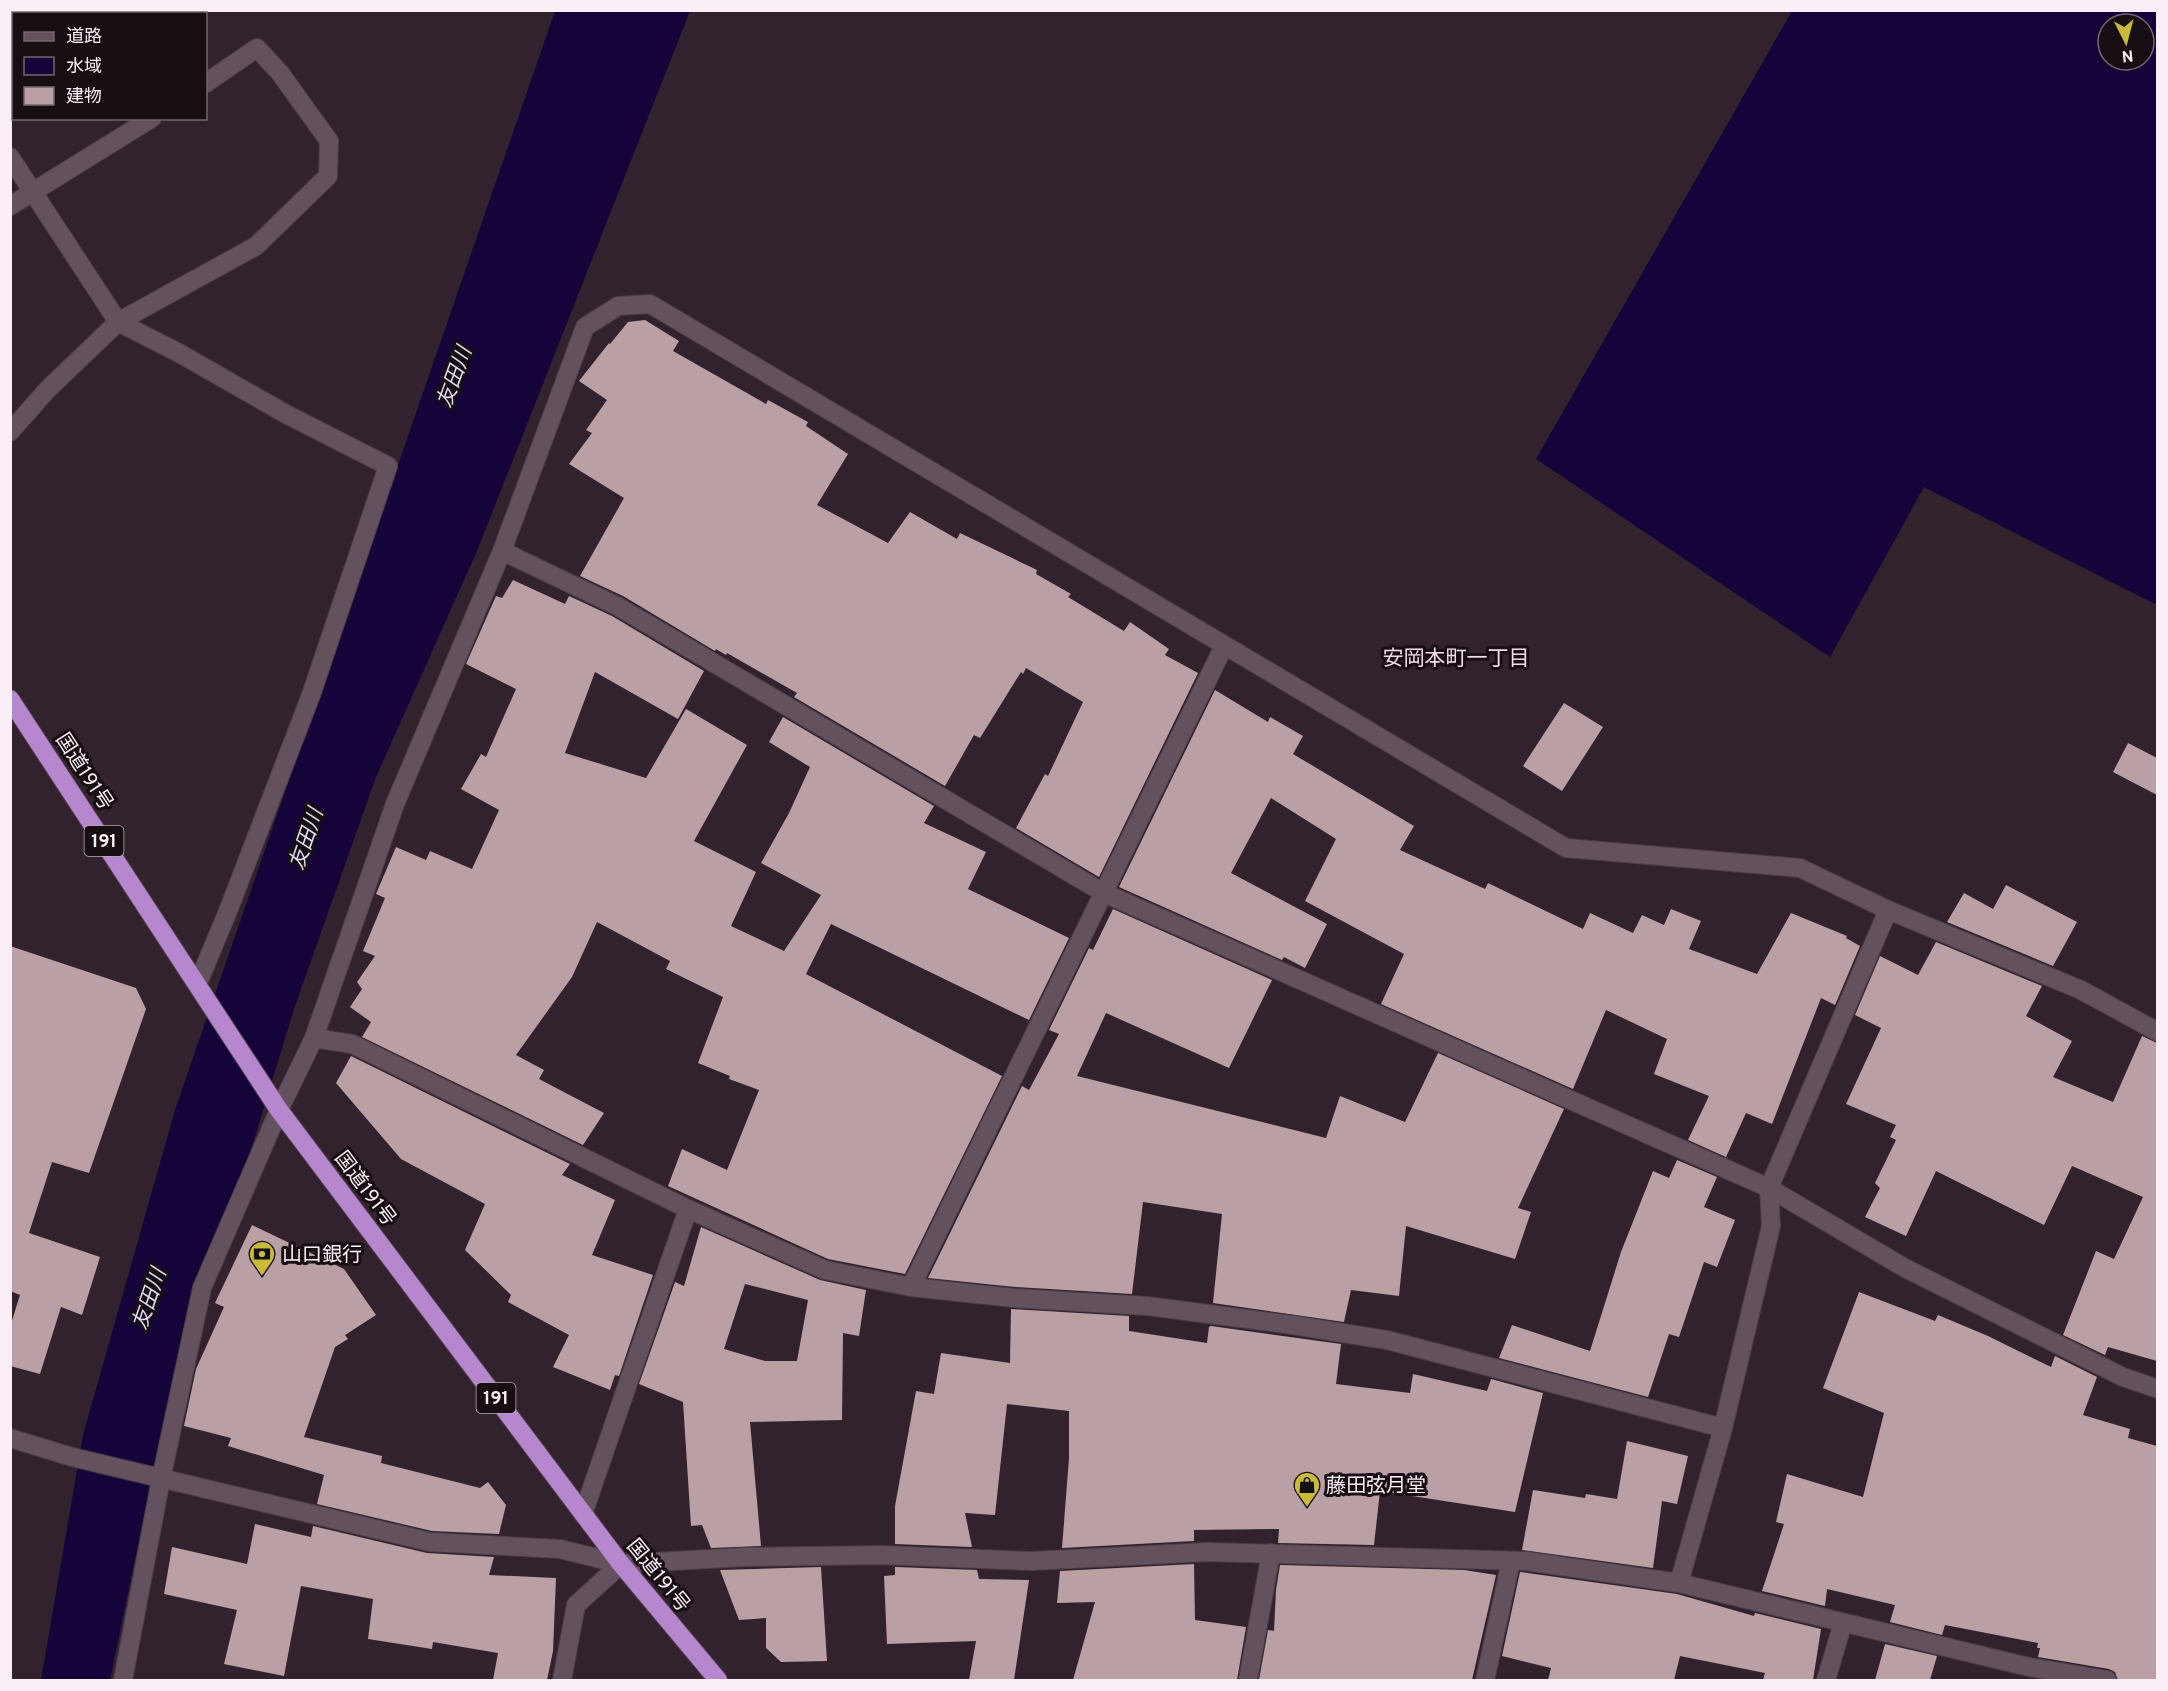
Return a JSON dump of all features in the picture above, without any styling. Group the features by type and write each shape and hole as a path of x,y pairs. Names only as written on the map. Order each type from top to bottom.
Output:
{"highway":[{"name":"国道191号","path":"10,699 279,1110 621,1564 718,1680"}],"street":[{"path":"10,432 47,390 118,322 256,246 328,176 329,141 280,73 257,48 207,82"},
{"path":"10,206 149,120"},
{"path":"10,157 118,322 284,413 388,466 311,695 198,983"},
{"path":"123,1680 161,1479 202,1288 279,1110 314,1038 395,804 502,551 585,327 618,306 650,304 1566,848 1800,868 1888,910 2081,990 2157,1032"},
{"path":"502,551 617,606 1104,893 1769,1188 1905,1268 2123,1377 2157,1389"},
{"path":"911,1287 1224,646"},
{"path":"1679,1583 1723,1428 1771,1226 1769,1188 1888,910"},
{"path":"314,1038 352,1044 688,1209 825,1270 911,1287 1014,1298 1147,1306 1387,1340 1723,1428"},
{"path":"583,1514 688,1209"},
{"path":"10,1438 72,1457 430,1542 560,1549 621,1564 744,1557 881,1555 1031,1561 1207,1551 1526,1561 1679,1583 2029,1667 2106,1680"},
{"path":"1248,1680 1271,1553"},
{"path":"1485,1680 1511,1561"},
{"path":"562,1680 576,1605 621,1564"},
{"path":"1826,1680 1843,1623"}],"water":[{"name":"友田川","path":"555,11 690,11 477,551 376,777 294,1009 155,1463 110,1680 41,1680 83,1435 175,1110"},
{"path":"1792,11 2157,11 2157,605 1924,487 1830,657 1536,459"}],"building":[{"path":"645,320 679,341 673,351 766,404 768,400 808,422 806,426 848,454 817,505 888,543 910,512 957,539 960,533 1037,570 1036,574 1071,594 1068,597 1124,631 1130,622 1169,649 1165,655 1198,673 1099,877 1016,828 1045,774 1048,776 1083,702 1026,668 1023,674 1021,672 980,738 974,735 945,786 794,697 797,693 727,653 726,655 716,649 715,651 623,596 580,576 624,498 569,464 592,433 586,430 607,400 579,381 628,322"},
{"path":"513,580 565,604 569,596 612,616 704,671 678,719 595,672 565,753 646,778 686,709 747,745 694,841 756,872 731,926 784,951 821,895 761,863 789,813 810,767 769,742 783,717 934,806 924,823 986,852 968,889 1069,938 1029,1020 831,924 806,974 1002,1076 905,1274 828,1259 668,1186 682,1149 727,1170 759,1090 729,1079 730,1076 698,1063 723,997 666,969 670,961 597,922 572,977 516,1055 544,1070 539,1079 604,1113 583,1145 362,1037 371,1022 350,1007 362,989 357,982 375,956 363,951 385,898 376,894 396,847 426,860 430,851 472,869 499,810 461,789 481,754 486,757 516,689 466,664 496,596 502,598"},
{"path":"1215,690 1268,722 1270,717 1303,736 1293,754 1414,826 1400,850 1485,889 1488,883 1583,929 1590,913 1633,933 1642,915 1664,925 1671,909 1701,921 1689,949 1757,974 1791,913 1847,936 1846,938 1860,946 1835,1005 1821,998 1772,1124 1746,1113 1726,1157 1688,1140 1709,1096 1654,1074 1667,1039 1606,1010 1573,1089 1381,1004 1404,954 1305,901 1336,839 1271,798 1231,873 1327,924 1305,968 1284,957 1282,960 1119,887"},
{"path":"1564,703 1603,727 1562,791 1523,766"},
{"path":"2128,743 2157,758 2157,795 2113,772"},
{"path":"2006,885 2077,922 2053,966 1947,922 1964,893 1993,909"},
{"path":"1113,909 1272,980 1229,1068 1106,1013 1077,1076 1326,1138 1340,1096 1405,1122 1438,1053 1564,1109 1518,1208 1531,1212 1515,1259 1406,1226 1399,1296 1351,1290 1344,1322 1213,1303 1222,1214 1143,1202 1132,1294 1015,1287 928,1278 1022,1086 1029,1090 1059,1034 1049,1030 1089,948 1093,950"},
{"path":"1936,942 2042,986 2026,1016 2072,1041 2053,1077 2113,1102 2142,1036 2157,1043 2157,1361 2108,1347 2105,1355 2063,1335 2096,1251 2114,1259 2143,1197 2072,1166 2044,1225 1936,1171 1906,1236 1865,1217 1880,1188 1875,1183 1896,1140 1890,1137 1896,1125 1846,1104 1881,1028 1855,1015 1880,956 1918,975"},
{"path":"10,946 136,988 146,1009 89,1173 52,1162 29,1233 100,1257 82,1315 61,1307 40,1374 10,1366 10,1327 20,1295 10,1291"},
{"path":"351,1056 570,1164 562,1175 615,1200 592,1255 653,1275 619,1376 615,1375 610,1390 553,1367 569,1335 508,1302 511,1295 465,1250 485,1204 401,1159 336,1083"},
{"path":"1677,1160 1717,1177 1704,1207 1735,1220 1717,1267 1704,1262 1679,1337 1669,1334 1648,1397 1499,1358 1512,1325 1590,1351 1621,1252 1653,1171 1669,1178"},
{"path":"252,1225 344,1269 376,1315 345,1335 348,1339 335,1347 304,1437 382,1456 381,1463 480,1488 488,1482 506,1505 499,1534 432,1531 317,1504 324,1475 228,1446 231,1438 184,1426 196,1369 224,1307 215,1303"},
{"path":"701,1227 820,1280 866,1290 859,1336 843,1333 842,1420 750,1422 761,1546 711,1548 702,1525 691,1526 683,1402 639,1384 675,1282 684,1286","holes":["745,1284 808,1300 797,1361 765,1361 724,1349"]},
{"path":"1859,1292 1935,1321 1938,1315 1988,1336 2051,1367 2055,1356 2097,1377 2083,1415 2130,1429 2128,1438 2157,1446 2157,1680 2118,1680 2115,1672 2109,1669 2038,1657 2040,1648 2037,1648 2038,1643 1945,1625 1942,1635 1890,1622 1895,1605 1827,1589 1825,1606 1762,1591 1784,1524 1776,1522 1787,1474 1863,1497 1884,1413 1823,1388"},
{"path":"1011,1309 1129,1316 1129,1331 1207,1343 1211,1326 1341,1344 1336,1384 1410,1393 1413,1374 1487,1391 1491,1379 1543,1393 1515,1512 1380,1491 1374,1545 1278,1543 1279,1529 1194,1530 1194,1541 1062,1548 1069,1458 1069,1411 1007,1404 995,1515 965,1513 972,1547 895,1544 895,1506 916,1391 934,1394 941,1353 1010,1363"},
{"path":"1627,1441 1688,1456 1677,1504 1662,1501 1653,1568 1522,1550 1533,1490 1585,1498 1586,1494 1617,1499"},
{"path":"255,1524 311,1537 313,1526 427,1553 494,1557 489,1575 556,1578 553,1651 547,1680 493,1680 498,1653 433,1642 432,1649 368,1639 373,1599 301,1586 284,1676 224,1664 237,1610 164,1594 172,1547 247,1564"},
{"path":"1194,1564 1195,1620 1246,1627 1237,1680 1073,1680 1095,1602 1057,1603 1060,1571"},
{"path":"1280,1565 1464,1570 1496,1575 1472,1680 1259,1680 1268,1630 1274,1631"},
{"path":"821,1567 827,1661 781,1662 766,1648 766,1618 739,1620 720,1570"},
{"path":"895,1567 977,1570 979,1579 1029,1580 1014,1680 969,1680 976,1641 887,1644 884,1576 895,1575"},
{"path":"1520,1572 1677,1594 1754,1616 1755,1613 1821,1629 1813,1680 1763,1680 1765,1673 1680,1656 1674,1680 1548,1680 1551,1668 1502,1656"},
{"path":"1885,1644 1937,1656 1930,1680 1875,1680"}],"place":[{"name":"山口銀行","path":"262,1277"},
{"name":"藤田弦月堂","path":"1307,1508"}],"district":[{"name":"安岡本町一丁目","path":"1456,658"}]}
